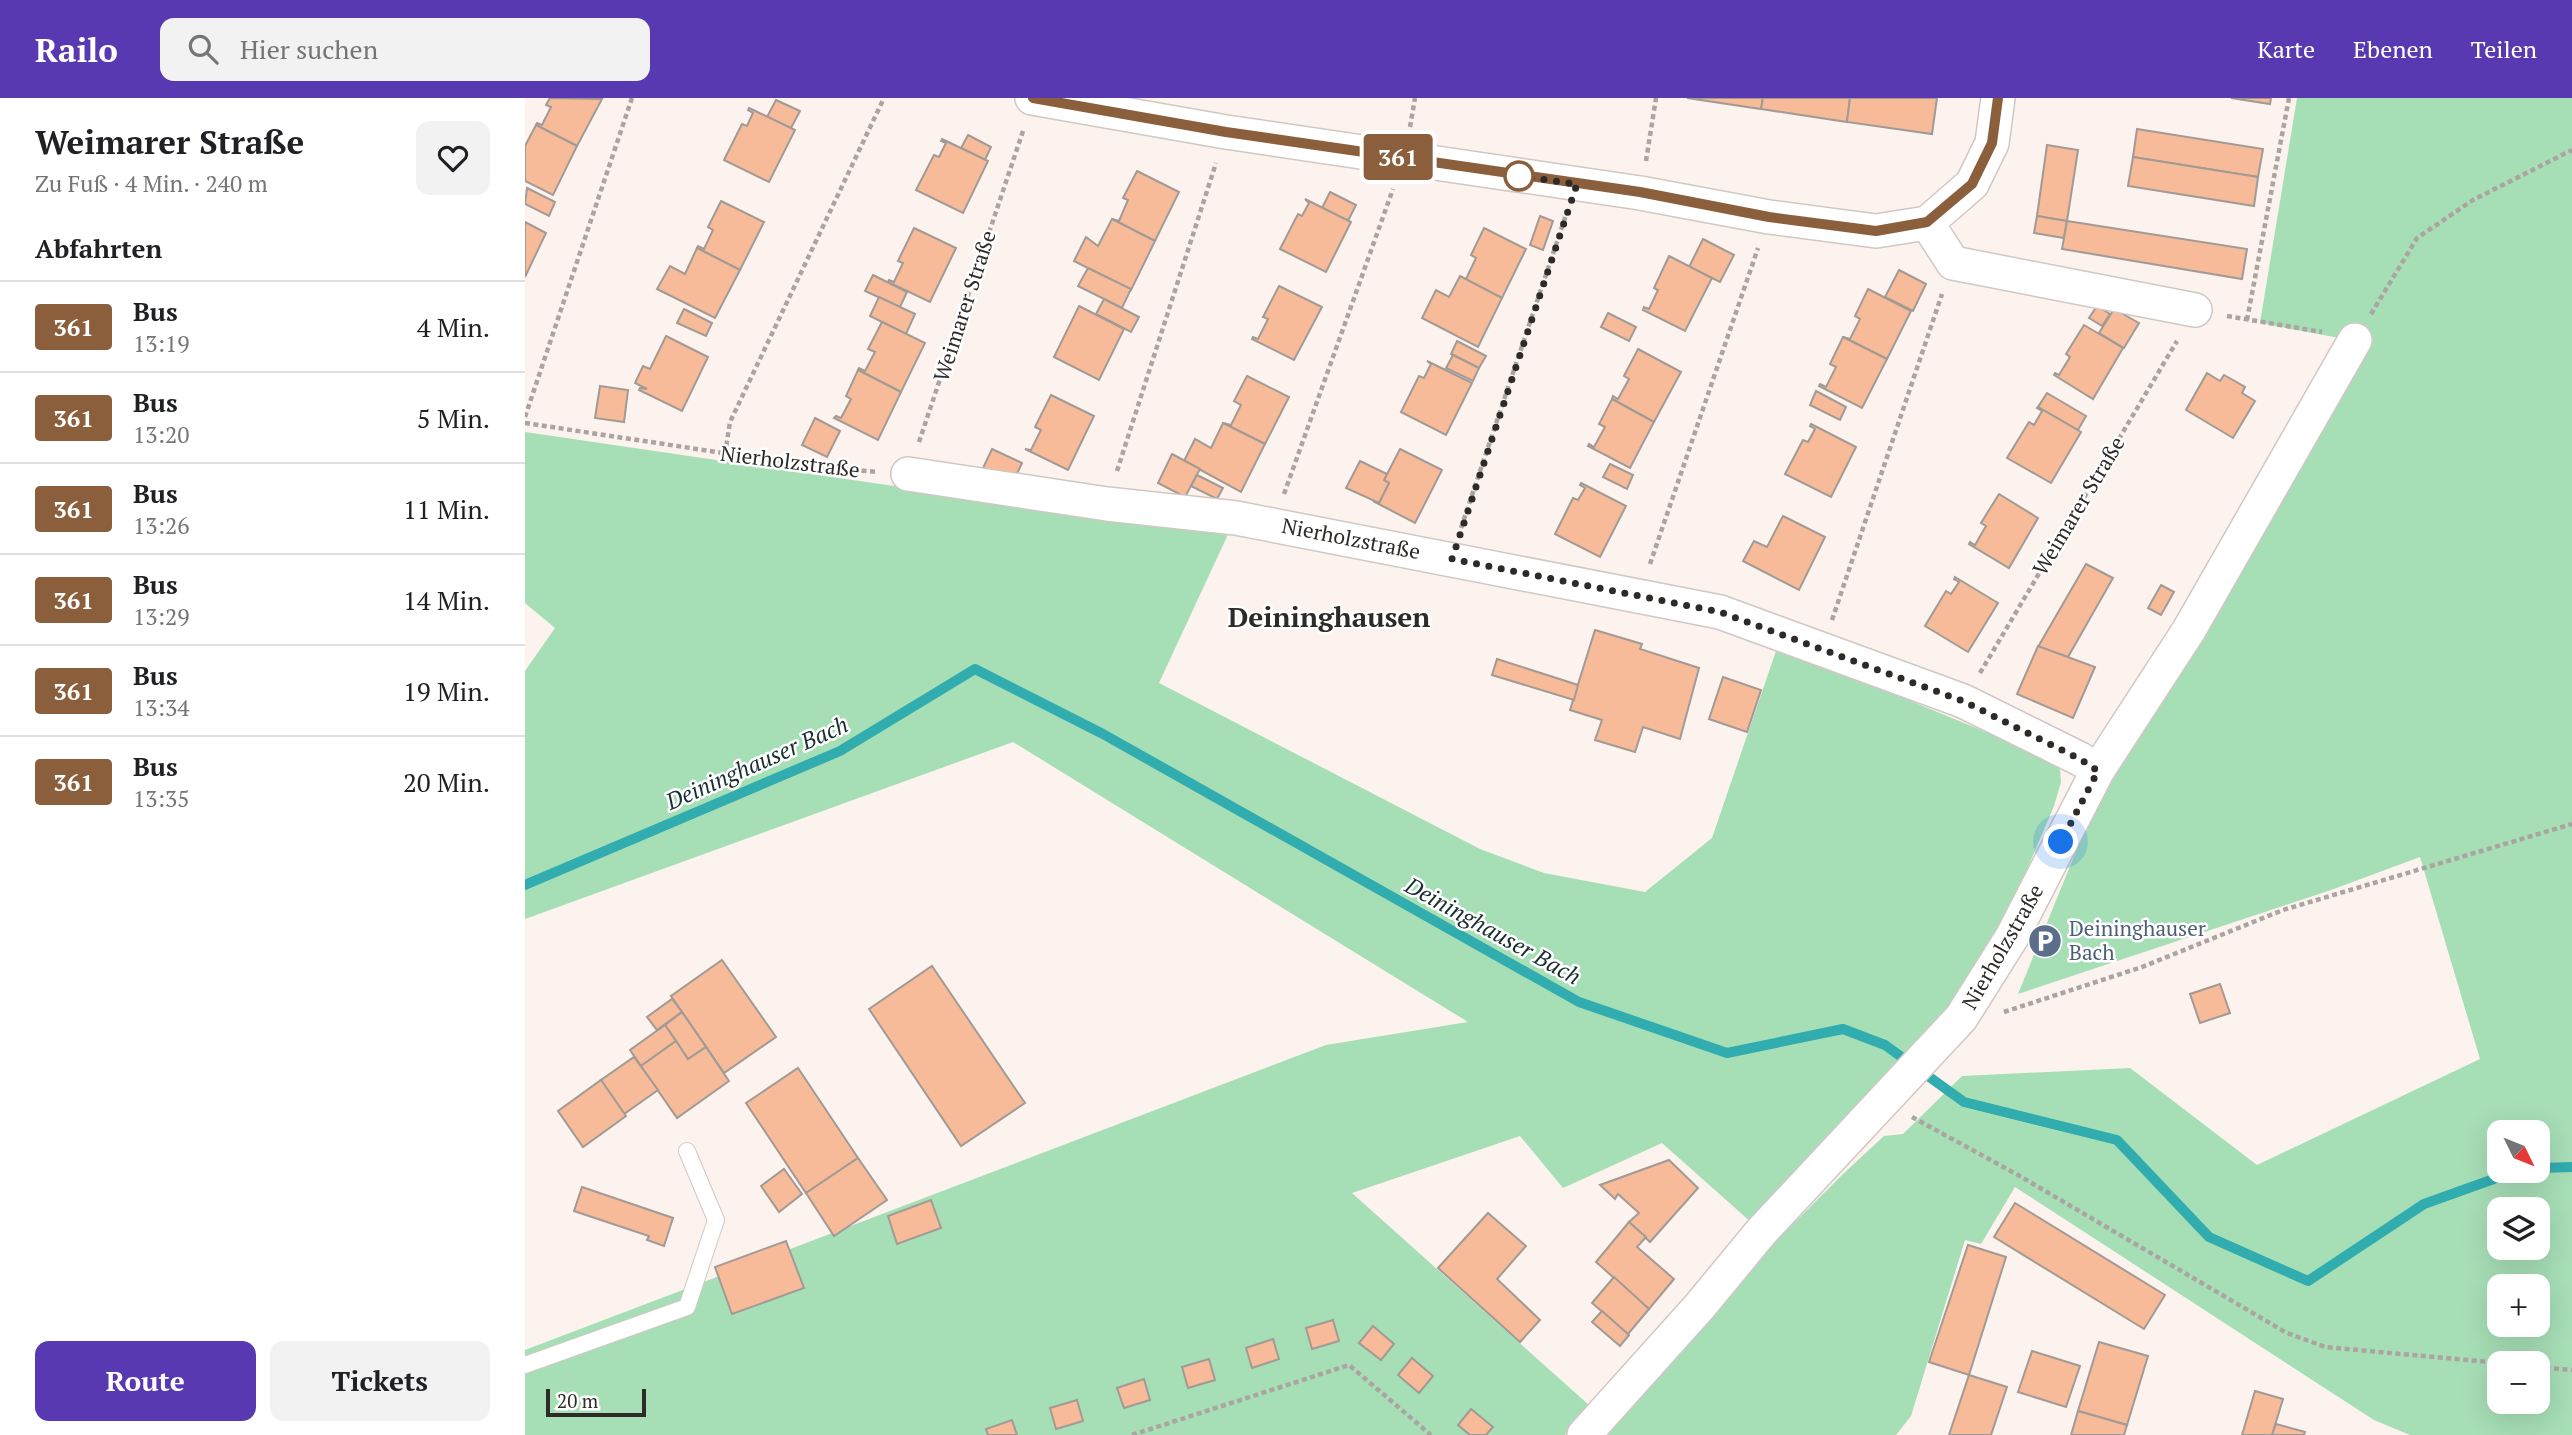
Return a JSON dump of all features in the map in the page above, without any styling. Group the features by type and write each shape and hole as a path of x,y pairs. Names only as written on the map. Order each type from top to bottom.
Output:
{"street":[{"path":"1033,98 1226,132 1640,192 1769,217 1876,231 1927,222 1972,184 1992,143 1998,98"},
{"path":"1927,222 1953,263 2195,310"},
{"path":"2098,771 2189,630 2355,340"},
{"name":"Nierholzstraße","path":"908,474 1107,504 1273,524 1720,612 1963,701 2080,759 2098,771 2013,937 1951,1029 1761,1232 1700,1306 1584,1435"}],"lane":[{"path":"525,1365 687,1307 716,1220 687,1151"}],"path":[{"path":"525,417 632,98"},
{"path":"725,455 730,422 884,98"},
{"name":"Weimarer Straße","path":"908,474 1033,98"},
{"path":"1640,192 1656,98"},
{"path":"2246,320 2289,98"},
{"path":"1107,504 1226,132"},
{"path":"2195,310 2335,334 2355,340 2417,238 2473,200 2572,150"},
{"path":"1273,524 1405,158"},
{"path":"1452,559 1577,184"},
{"path":"1641,595 1769,217"},
{"path":"1820,648 1840,603 1953,263"},
{"name":"Weimarer Straße","path":"1963,701 2195,310"},
{"name":"Nierholzstraße","path":"525,423 725,455 816,467 908,474"},
{"path":"1951,1029 2142,967 2283,910 2572,824"},
{"path":"1891,1093 2018,1175 2285,1332 2325,1347 2487,1362"},
{"path":"1132,1435 1349,1365 1431,1435"},
{"path":"2550,1368 2572,1370"}],"green space":[{"path":"2297,98 2572,98 2572,1435 2410,1435 2374,1420 2015,1187 1981,1244 1965,1240 1911,1416 1896,1435 1601,1435 1775,1242 1843,1174 1884,1136 1903,1134 1962,1076 2130,1068 2257,1165 2480,1059 2420,857 2331,890 2018,994 2101,790 2366,343 2260,323"},
{"path":"525,432 887,485 1230,530 1159,683 1480,849 1544,873 1645,892 1712,838 1776,651 1906,699 2051,759 2060,770 2061,782 2054,806 2003,926 1946,1013 1752,1223 1662,1143 1563,1188 1520,1136 1352,1193 1590,1406 1565,1435 525,1435 525,1350 1326,1045 1468,1022 1013,742 525,919 525,671 555,628 525,603"}],"building":[{"path":"550,98 602,99 577,146 536,125 542,125 551,107 546,105"},
{"path":"1687,98 1763,98 1761,109"},
{"path":"1763,98 1850,98 1847,122 1761,109"},
{"path":"1850,98 1937,98 1932,134 1847,122"},
{"path":"2231,98 2271,98 2270,104"},
{"path":"776,100 800,111 791,128 767,117"},
{"path":"749,108 795,130 769,182 724,160 742,124 747,126 753,113"},
{"path":"536,125 577,146 553,195 525,181 525,146"},
{"path":"2137,129 2263,149 2258,177 2133,157"},
{"path":"968,135 991,147 985,160 961,148"},
{"path":"942,139 988,161 963,213 916,190 934,155 939,157 946,143 941,141"},
{"path":"2047,145 2078,150 2067,221 2037,216"},
{"path":"2133,157 2258,177 2254,206 2128,186"},
{"path":"1137,171 1179,192 1155,241 1112,219 1119,221 1128,200 1123,198"},
{"path":"527,188 555,202 549,216 525,204"},
{"path":"1330,192 1356,205 1348,221 1322,208"},
{"path":"1305,199 1351,222 1326,272 1280,249 1298,214 1302,216 1309,203"},
{"path":"721,201 764,222 740,270 697,248 698,246 704,249 713,230 708,227"},
{"path":"1540,216 1553,221 1543,250 1530,245"},
{"path":"2037,216 2067,221 2064,238 2034,233"},
{"path":"1112,219 1155,241 1131,290 1074,261 1086,237 1098,246"},
{"path":"2067,221 2247,249 2242,279 2062,249"},
{"path":"525,222 546,233 525,277"},
{"path":"914,228 956,248 930,302 888,282 894,282 903,263 898,261"},
{"path":"1484,228 1526,249 1502,298 1460,277 1466,279 1476,258 1471,255"},
{"path":"1703,239 1734,255 1720,282 1689,267"},
{"path":"697,248 740,270 715,318 657,289 670,266 685,274"},
{"path":"1669,256 1712,278 1685,331 1643,310 1644,307 1649,309 1658,290 1654,288"},
{"path":"1088,268 1131,289 1122,308 1078,286"},
{"path":"1899,270 1926,284 1913,311 1885,297"},
{"path":"873,275 907,292 900,307 865,291"},
{"path":"1460,276 1502,298 1478,347 1422,318 1436,290 1449,297"},
{"path":"1279,286 1322,307 1294,360 1252,339 1258,339 1268,319 1263,317"},
{"path":"1868,289 1911,311 1887,359 1843,337 1850,339 1860,319 1855,316"},
{"path":"879,297 915,314 906,334 870,316"},
{"path":"1104,299 1139,317 1131,332 1096,314"},
{"path":"1079,306 1124,329 1099,380 1054,357"},
{"path":"2097,306 2110,314 2102,326 2089,318"},
{"path":"684,309 712,323 706,336 677,323"},
{"path":"2114,309 2139,323 2124,348 2099,333"},
{"path":"1608,313 1636,327 1629,341 1601,327"},
{"path":"882,322 925,343 901,392 858,370 859,368 865,371 875,352 868,349"},
{"path":"2084,325 2123,348 2093,399 2054,375 2059,375 2070,357 2066,354"},
{"path":"666,336 708,357 682,411 639,390 647,389 635,383 643,366 650,369"},
{"path":"1843,337 1887,359 1862,408 1819,386 1820,384 1826,387 1836,367 1830,364"},
{"path":"1457,341 1486,356 1479,368 1451,354"},
{"path":"1638,349 1681,372 1654,422 1612,399 1613,396 1618,399 1629,379 1624,376"},
{"path":"1453,355 1479,368 1473,381 1446,368"},
{"path":"1427,361 1472,383 1446,435 1401,412 1419,376 1424,378 1431,364"},
{"path":"858,370 901,392 878,440 834,418 841,418 851,399 846,396"},
{"path":"2207,373 2220,381 2224,375 2245,387 2242,393 2255,401 2233,438 2186,410"},
{"path":"1247,376 1289,397 1265,444 1223,423 1231,425 1241,405 1234,401"},
{"path":"600,386 628,390 624,422 595,418"},
{"path":"1816,391 1846,407 1840,420 1810,405"},
{"path":"2047,393 2086,416 2078,430 2038,407"},
{"path":"1051,395 1094,416 1068,470 1025,449 1031,450 1041,430 1035,427"},
{"path":"1612,399 1654,422 1630,468 1588,446 1589,444 1594,447 1605,427 1599,424"},
{"path":"2038,407 2081,432 2051,483 2007,458 2029,422 2034,425 2042,411"},
{"path":"815,418 840,431 827,457 802,445"},
{"path":"1223,423 1265,444 1241,492 1184,461 1195,439 1211,448"},
{"path":"1811,424 1856,447 1831,497 1785,474 1803,440 1808,442 1815,429"},
{"path":"992,449 1022,463 1015,478 982,470"},
{"path":"1400,449 1442,470 1415,523 1373,501 1379,503 1389,483 1384,480"},
{"path":"1172,454 1200,469 1185,497 1158,483"},
{"path":"1360,461 1387,474 1384,480 1389,483 1379,503 1346,488"},
{"path":"1610,464 1633,475 1627,489 1603,477"},
{"path":"1197,475 1223,488 1217,499 1191,486"},
{"path":"1581,483 1626,506 1600,557 1555,534 1573,498 1578,500 1585,488"},
{"path":"1999,494 2038,518 2009,568 1969,544 1970,542 1975,545 1986,526 1981,523"},
{"path":"1783,516 1825,537 1799,590 1743,561 1754,541 1767,547"},
{"path":"2086,564 2113,578 2068,657 2038,647"},
{"path":"1955,577 1998,603 1968,652 1925,626 1946,591 1951,594 1959,582"},
{"path":"2161,585 2174,592 2161,615 2148,608"},
{"path":"1595,630 1642,644 1640,649 1699,668 1680,739 1643,727 1635,752 1595,740 1602,720 1570,710"},
{"path":"2038,646 2095,667 2073,718 2017,694"},
{"path":"1497,659 1578,685 1574,700 1492,675"},
{"path":"1723,677 1761,690 1747,732 1709,719"},
{"path":"722,960 776,1037 724,1073 671,996"},
{"path":"932,966 1025,1103 961,1146 869,1009"},
{"path":"2220,984 2230,1013 2200,1023 2190,994"},
{"path":"672,999 682,1012 657,1030 647,1017"},
{"path":"682,1012 706,1047 688,1059 665,1025"},
{"path":"665,1025 676,1041 641,1066 630,1050"},
{"path":"676,1041 688,1059 706,1047 729,1081 677,1118 641,1066"},
{"path":"634,1057 658,1090 624,1114 601,1080"},
{"path":"798,1068 858,1158 806,1193 746,1103"},
{"path":"601,1080 626,1116 583,1147 558,1111"},
{"path":"858,1158 887,1200 834,1236 806,1193"},
{"path":"1669,1160 1698,1188 1650,1242 1629,1222 1639,1213 1618,1194 1615,1199 1600,1185"},
{"path":"784,1169 802,1194 779,1212 761,1186"},
{"path":"582,1187 673,1218 664,1246 647,1240 649,1236 574,1211"},
{"path":"931,1200 941,1228 897,1244 888,1216"},
{"path":"2015,1203 2165,1295 2144,1329 1994,1237"},
{"path":"1488,1213 1526,1246 1497,1279 1540,1320 1520,1342 1438,1268"},
{"path":"1629,1222 1646,1237 1637,1247 1674,1279 1649,1309 1596,1262"},
{"path":"786,1241 804,1288 732,1314 715,1267"},
{"path":"1968,1245 2006,1257 1969,1375 1929,1362"},
{"path":"1614,1277 1649,1309 1628,1334 1592,1303"},
{"path":"1602,1311 1629,1335 1620,1346 1592,1322"},
{"path":"1333,1320 1339,1341 1312,1349 1306,1328"},
{"path":"1373,1326 1394,1344 1381,1360 1359,1343"},
{"path":"1273,1339 1279,1359 1252,1368 1246,1348"},
{"path":"2099,1342 2148,1356 2127,1425 2078,1411"},
{"path":"2032,1351 2080,1366 2066,1407 2018,1392"},
{"path":"1412,1358 1433,1376 1419,1393 1398,1375"},
{"path":"1209,1359 1215,1380 1188,1388 1182,1367"},
{"path":"1969,1375 2007,1387 1991,1435 1949,1435"},
{"path":"1144,1379 1150,1400 1124,1408 1117,1388"},
{"path":"2255,1391 2283,1399 2272,1435 2242,1435"},
{"path":"1077,1400 1083,1421 1056,1429 1050,1408"},
{"path":"1471,1409 1493,1427 1486,1435 1470,1435 1458,1425"},
{"path":"2078,1411 2127,1425 2124,1435 2071,1435"},
{"path":"1012,1420 1017,1435 988,1435 986,1429"},
{"path":"2276,1424 2305,1432 2304,1435 2272,1435"}],"waterway":[{"name":"Deininghauser Bach","path":"525,885 840,751 975,669 1103,734 1579,1002 1727,1053 1843,1029 1885,1045 1964,1102 2117,1140 2209,1237 2308,1281 2424,1204 2487,1181"},
{"name":"Deininghauser Bach","path":"2550,1168 2572,1167"}],"bus line":[{"name":"361","path":"1033,98 1226,132 1640,192 1769,217 1876,231 1927,222 1972,184 1992,143 1998,98"}],"place":[{"name":"Deininghauser Bach","path":"2045,941"}],"district":[{"name":"Deininghausen","path":"1329,617"}],"route":[{"path":"1519,176 1577,184 1452,559 1720,612 1963,701 2080,759 2098,771 2061,842"}]}
